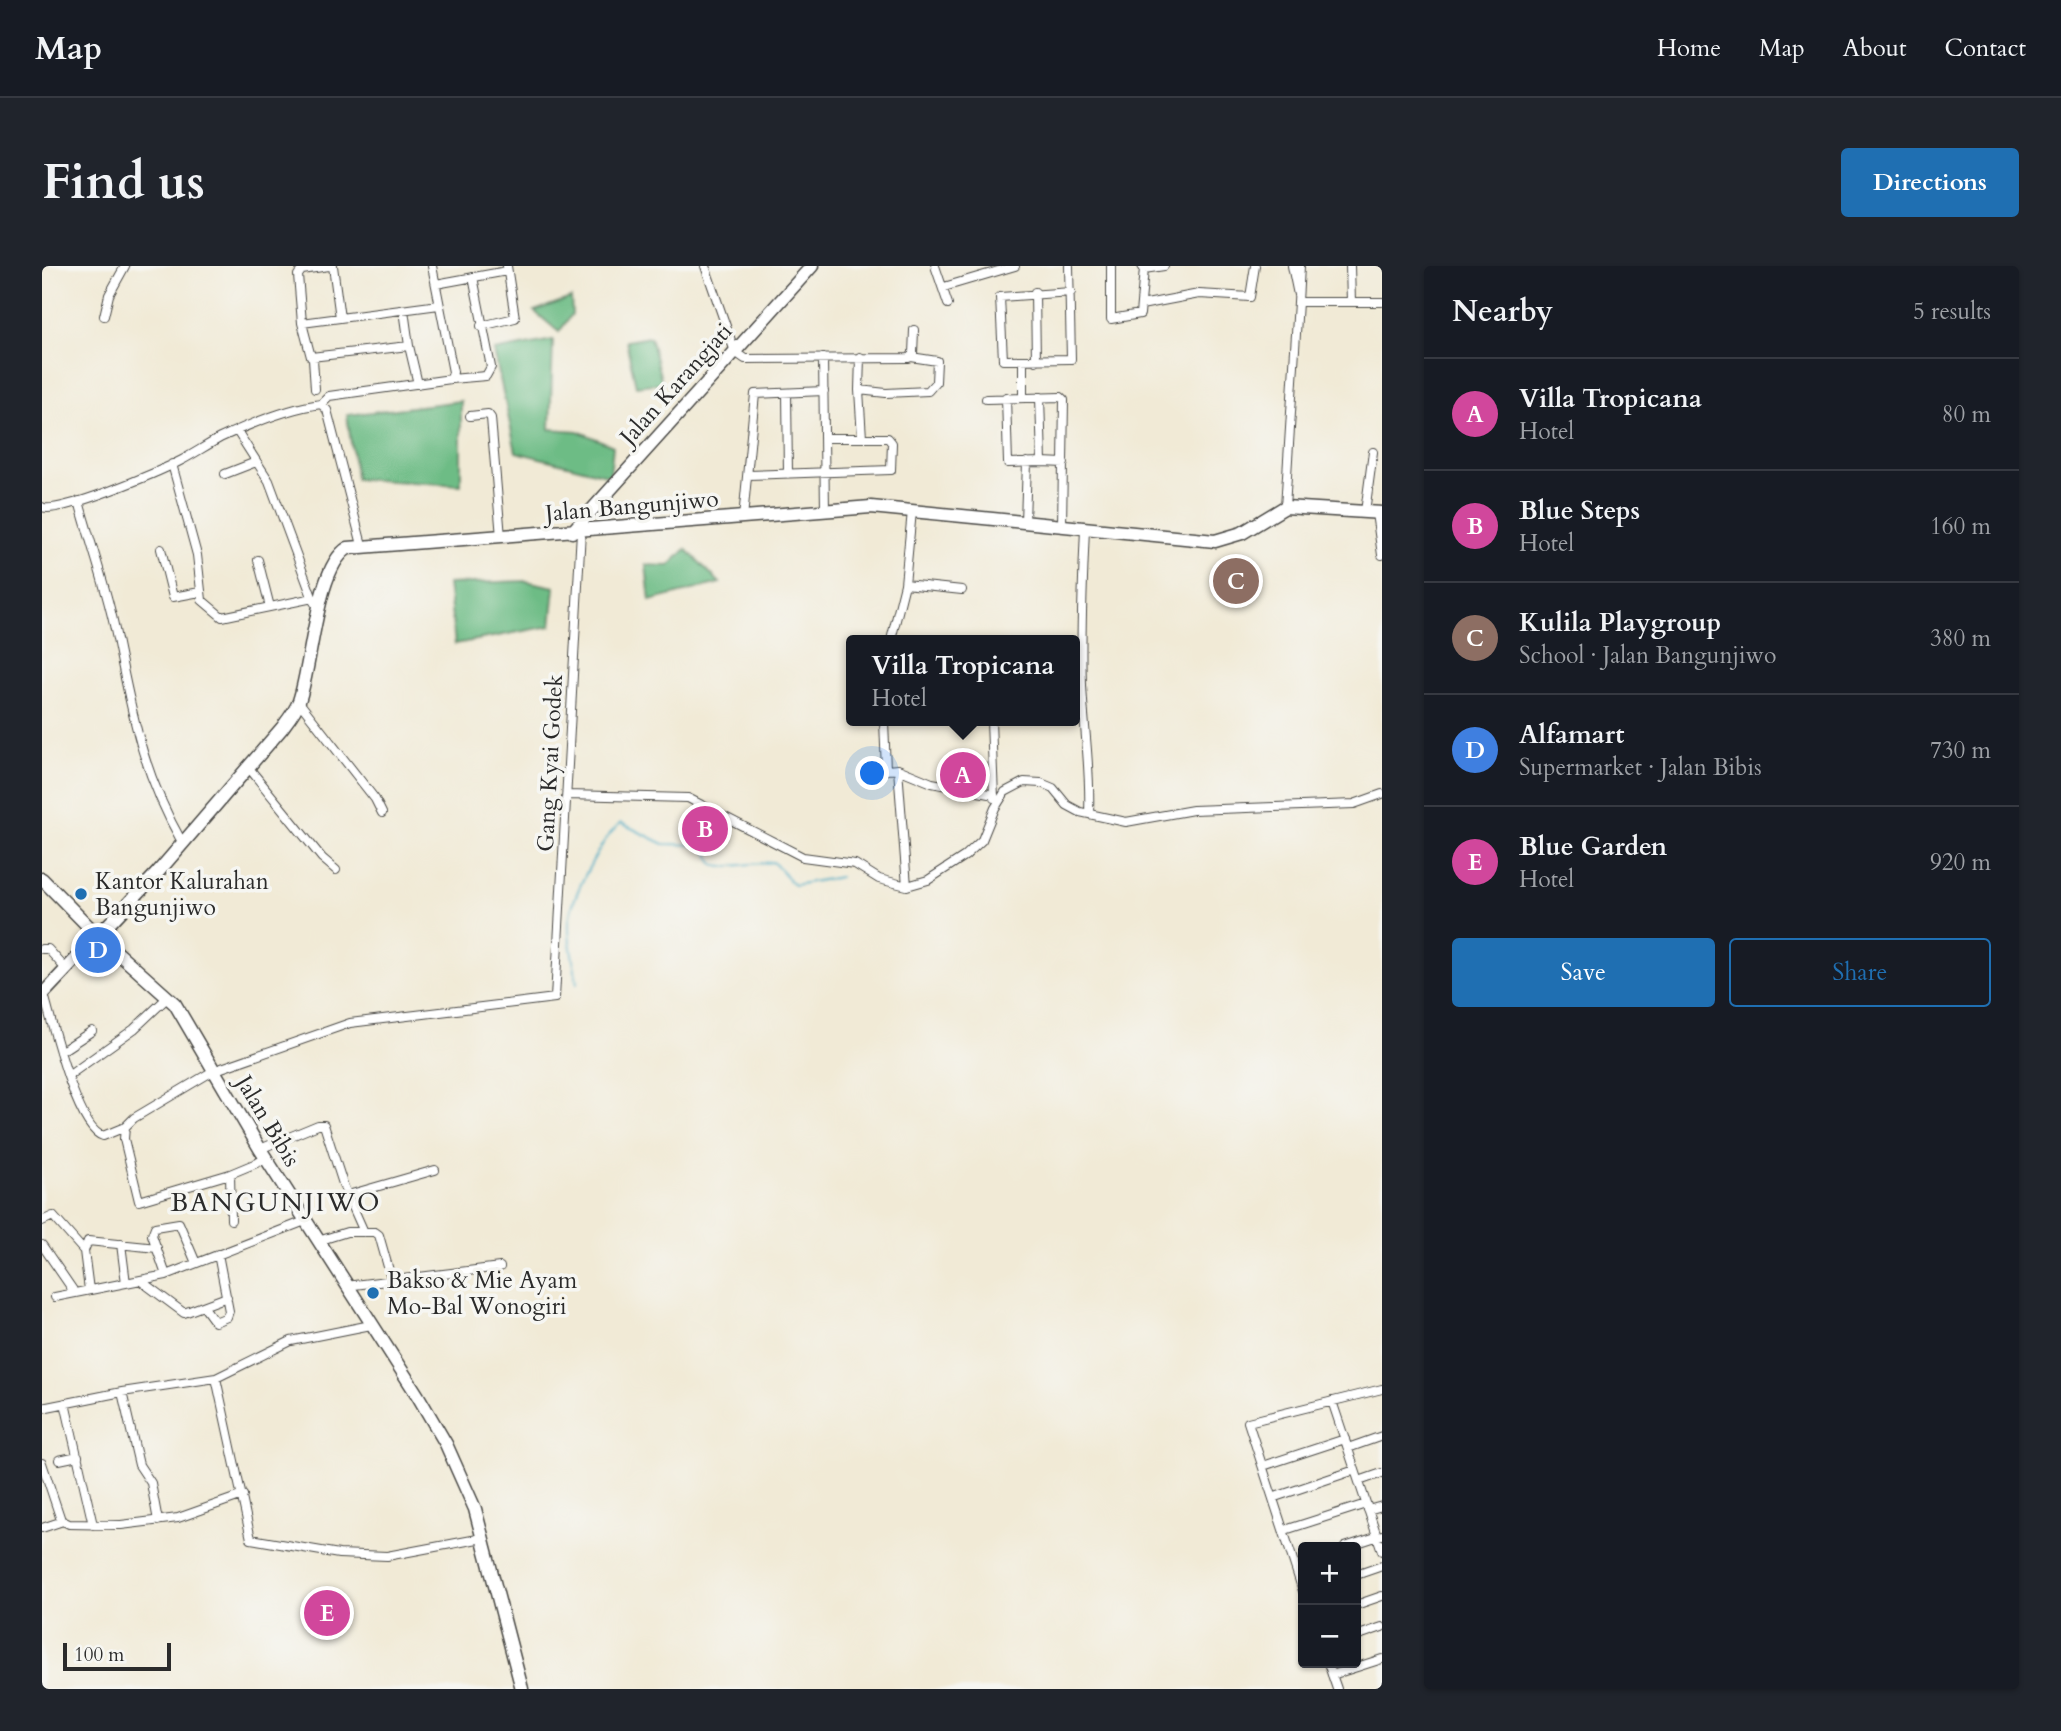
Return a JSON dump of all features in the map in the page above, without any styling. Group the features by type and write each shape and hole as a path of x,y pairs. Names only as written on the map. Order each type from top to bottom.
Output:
{"main road":[{"name":"Jalan Karangjati","path":"577,532 812,266"},
{"name":"Jalan Bangunjiwo","path":"43,994 183,844 249,768 299,702 318,611 335,560 348,548 871,507 1215,541 1242,533 1285,508"},
{"path":"1285,508 1374,513"},
{"name":"Jalan Bibis","path":"42,879 97,935 168,997 263,1154 446,1444 475,1509 522,1689"}],"street":[{"path":"104,316 109,295 125,266"},
{"path":"315,389 313,359 302,323 296,269 331,266 340,318"},
{"path":"432,266 453,372 451,379"},
{"path":"705,266 735,352 749,359 912,357 937,361 936,382 932,389 919,393 859,390"},
{"path":"935,266 948,304"},
{"path":"1069,266 1071,292 1071,359 1003,360 1000,299 1006,294 1071,292"},
{"path":"1111,266 1110,318 1140,314 1143,268 1164,266"},
{"path":"1141,305 1199,294 1252,296 1255,266"},
{"path":"1292,266 1295,291 1299,299"},
{"path":"1285,508 1300,266"},
{"path":"1350,266 1351,302"},
{"path":"944,287 1012,267"},
{"path":"436,284 507,268 515,318 481,326"},
{"path":"42,507 52,509 79,501 172,464 237,431 321,404 329,396 488,374 491,367 473,277"},
{"path":"1035,292 1036,361"},
{"path":"1299,299 1382,302"},
{"path":"302,323 439,305"},
{"path":"404,310 418,384"},
{"path":"912,357 914,330"},
{"path":"313,359 409,346"},
{"path":"823,358 825,510"},
{"path":"860,358 862,438"},
{"path":"1023,360 1023,397"},
{"path":"743,518 755,394 824,391"},
{"path":"787,393 788,474"},
{"path":"1006,397 1008,463 1064,463"},
{"path":"1040,397 1042,462"},
{"path":"986,399 1040,397 1064,400 1062,526"},
{"path":"321,404 327,410 362,545"},
{"path":"470,416 488,414 491,418 501,537"},
{"path":"237,431 270,481 318,611"},
{"path":"748,475 891,470 890,439 826,438"},
{"path":"1373,452 1374,513 1382,555"},
{"path":"1026,522 1027,462"},
{"path":"225,474 256,463"},
{"path":"172,464 197,555 200,592 204,604 222,617 313,598"},
{"path":"79,501 111,615 136,736 154,790 183,844"},
{"path":"892,635 905,584 912,511"},
{"path":"1085,528 1081,626 1082,687 1091,770 1089,814"},
{"name":"Gang Kyai Godek","path":"213,1071 349,1023 555,998 567,795 577,532"},
{"path":"161,549 173,597 200,592"},
{"path":"258,560 270,607"},
{"path":"905,584 961,590"},
{"path":"299,702 375,799 382,813"},
{"path":"884,726 886,769 898,769 932,783 994,795"},
{"path":"991,726 995,808"},
{"path":"249,768 322,858 336,870"},
{"path":"898,769 907,886"},
{"path":"567,795 688,798 803,858 855,864 879,880 907,886 929,880 965,856 982,840 995,808 1014,785 1041,783 1053,788 1067,805 1089,814 1126,822 1193,810 1354,804 1382,794"},
{"path":"42,950 48,949 65,968"},
{"path":"43,994 68,1076 97,1135 109,1135 125,1127 134,1118 213,1071"},
{"path":"68,1076 134,1029 168,997"},
{"path":"60,1052 92,1031"},
{"path":"125,1127 124,1139 139,1201 230,1174 318,1125 324,1125 364,1232"},
{"path":"348,1195 435,1170"},
{"path":"230,1174 231,1220"},
{"path":"42,1221 53,1216 84,1251"},
{"path":"55,1297 166,1275 305,1221"},
{"path":"166,1275 153,1229 177,1222 196,1263"},
{"path":"318,1241 347,1232 375,1232 379,1235 392,1281"},
{"path":"89,1290 84,1251 88,1241 157,1248"},
{"path":"121,1244 126,1283"},
{"path":"42,1245 75,1293"},
{"path":"204,1307 212,1320 224,1321 229,1311 218,1254"},
{"path":"346,1286 500,1267"},
{"path":"141,1281 184,1313 227,1297"},
{"path":"42,1408 121,1392 216,1378 290,1340 371,1325"},
{"path":"216,1378 243,1495 249,1536 253,1539 339,1554 387,1556 482,1538"},
{"path":"1298,1560 1248,1422 1382,1389"},
{"path":"121,1392 139,1465 151,1483 158,1521"},
{"path":"1332,1401 1367,1507 1380,1536 1382,1551"},
{"path":"65,1404 93,1525"},
{"path":"1348,1448 1382,1436"},
{"path":"1263,1466 1345,1439"},
{"path":"60,1460 78,1456"},
{"path":"42,1463 63,1521"},
{"path":"1275,1497 1355,1470"},
{"path":"1359,1481 1382,1473"},
{"path":"42,1528 63,1521 93,1525 178,1518 243,1495"},
{"path":"1285,1530 1367,1507 1382,1506"},
{"path":"1361,1542 1380,1536"},
{"path":"1361,1573 1382,1566"},
{"path":"1361,1603 1382,1596"},
{"path":"1361,1634 1382,1627"},
{"path":"1332,1675 1382,1659"},
{"path":"1330,1668 1337,1689"}],"green space":[{"path":"571,298 572,314 559,332 534,311"},
{"path":"650,337 662,383 636,386 626,341"},
{"path":"553,340 550,429 578,431 613,446 610,476 516,452 494,351"},
{"path":"461,401 461,485 356,479 347,415"},
{"path":"686,549 720,583 650,601 646,565 669,566"},
{"path":"526,581 555,587 551,626 455,644 448,584"}],"waterway":[{"path":"577,984 570,939 571,913 596,855 621,823 664,844 703,845 714,865 721,867 773,862 794,885 840,877"}],"place":[{"name":"Kulila Playgroup","path":"1236,581"},
{"name":"Villa Tropicana","path":"963,775"},
{"name":"Blue Steps","path":"705,829"},
{"name":"Kantor Kalurahan Bangunjiwo","path":"81,894"},
{"name":"Alfamart","path":"98,950"},
{"name":"Bakso & Mie Ayam Mo-Bal Wonogiri","path":"373,1293"},
{"name":"Blue Garden","path":"327,1613"}],"district":[{"name":"BANGUNJIWO","path":"276,1202"}]}
